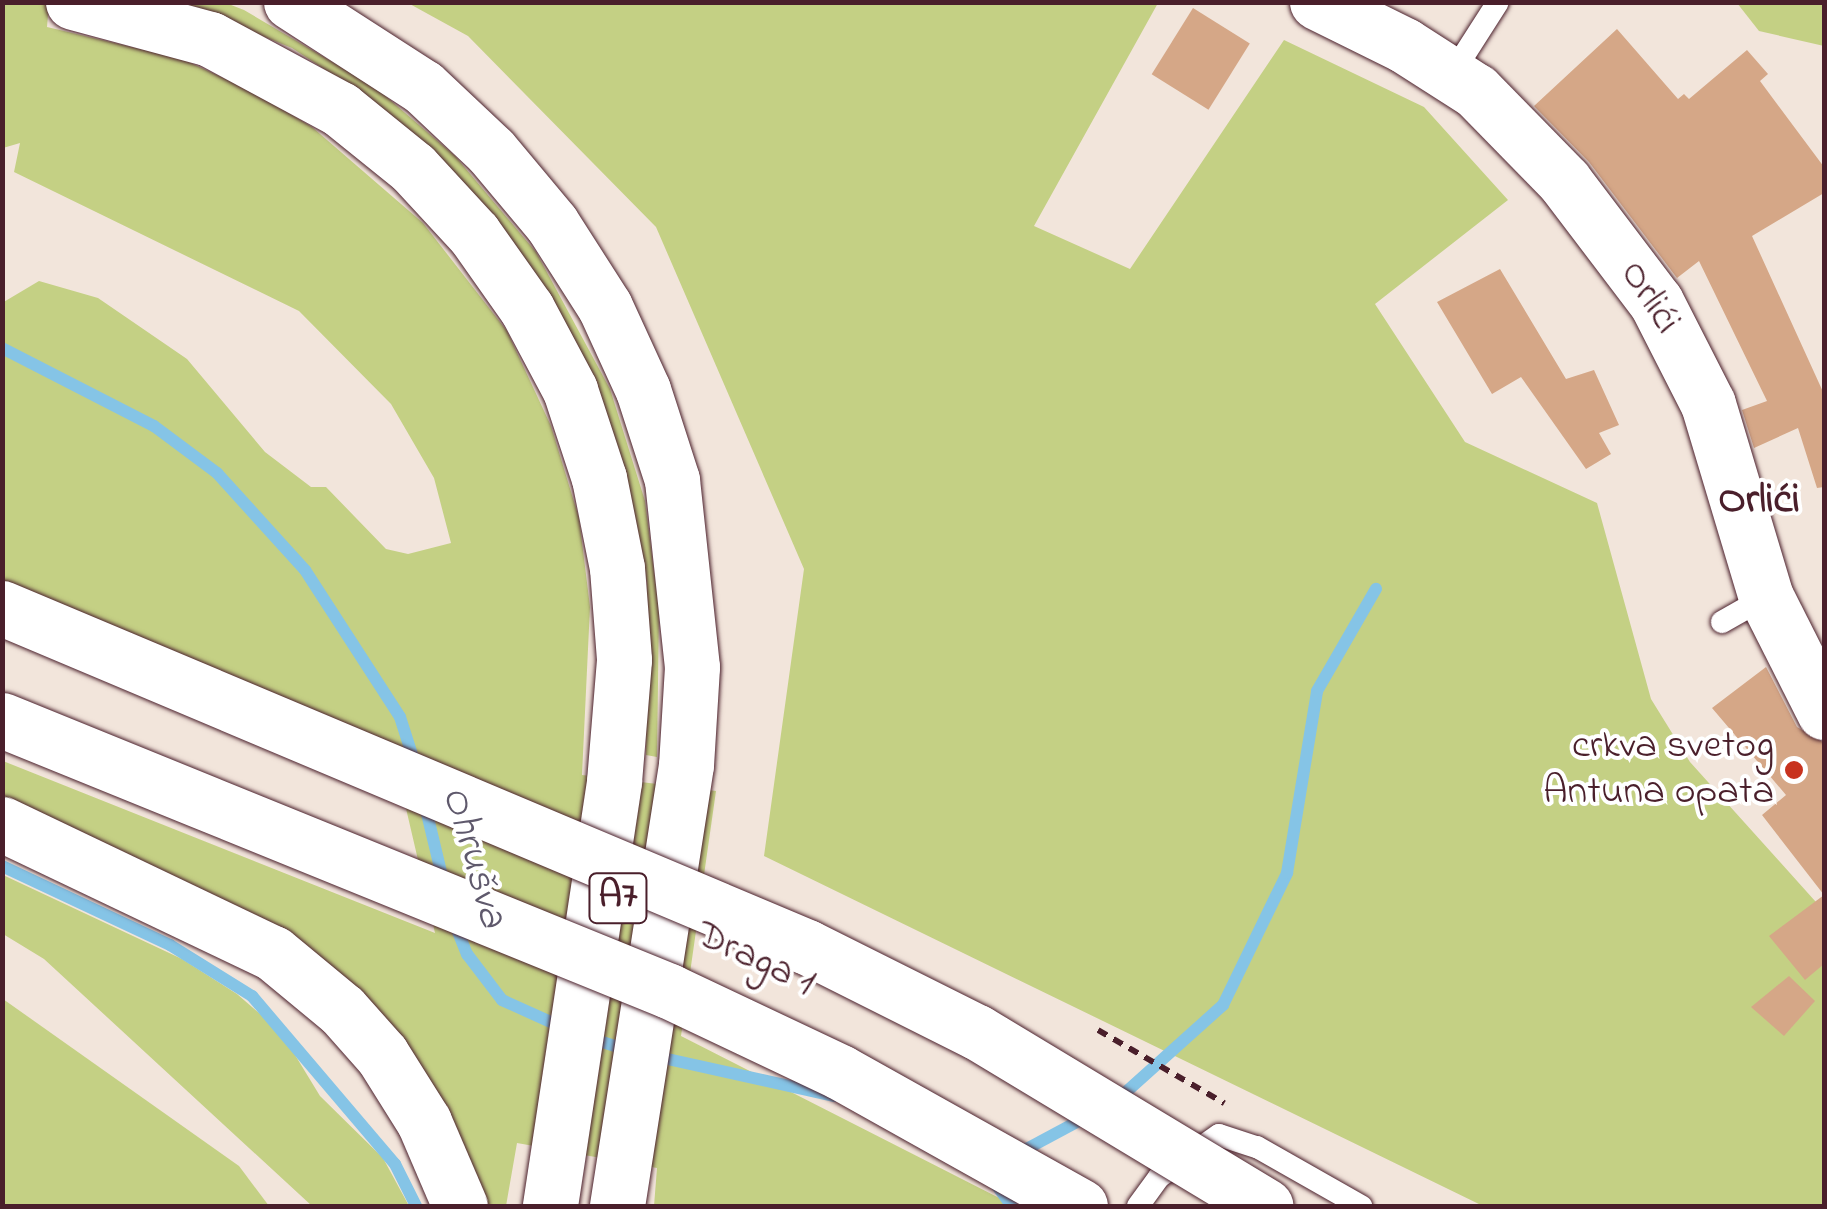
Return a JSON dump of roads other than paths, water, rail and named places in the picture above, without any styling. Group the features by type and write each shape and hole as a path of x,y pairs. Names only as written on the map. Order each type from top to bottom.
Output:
{"main road":[{"path":"72,2 210,39 340,109 413,168 474,234 527,309 570,390 600,478 617,568 624,660 614,782 550,1206"},
{"path":"291,2 423,87 491,151 552,224 606,307 643,390 672,480 692,667 683,792 622,1181"},
{"name":"Orlići","path":"1317,3 1452,74 1552,168 1656,302 1708,404 1744,610 1824,712"},
{"path":"2,608 807,947 977,1032 1266,1206"},
{"name":"Draga 1","path":"2,644 718,941 1027,1096 1208,1206"},
{"name":"Draga 1","path":"2,720 669,992 840,1072 1080,1206"},
{"path":"2,824 273,952 301,975 382,1055 424,1122 460,1206"}],"lane":[{"path":"1452,74 1498,2"},
{"path":"1138,1206 1166,1170 1219,1135 1257,1147 1361,1206"}],"waterway":[{"name":"Ohrušva","path":"2,348 154,426 217,473 305,570 400,717 416,767"},
{"path":"1116,1101 1223,1005 1287,873 1317,691 1376,589"},
{"name":"Ohrušva","path":"424,801 444,884"},
{"path":"2,866 170,945 252,996 395,1164 416,1206"},
{"name":"Ohrušva","path":"454,922 467,954 502,1000 564,1028"},
{"name":"Ohrušva","path":"587,1037 630,1051"},
{"name":"Ohrušva","path":"654,1056 835,1096"},
{"path":"1019,1153 1090,1115"},
{"name":"Ohrušva","path":"995,1183 1012,1206"}],"place":[{"name":"crkva svetog Antuna opata","path":"1794,770"}],"district":[{"name":"Orlići","path":"1759,501"}]}
